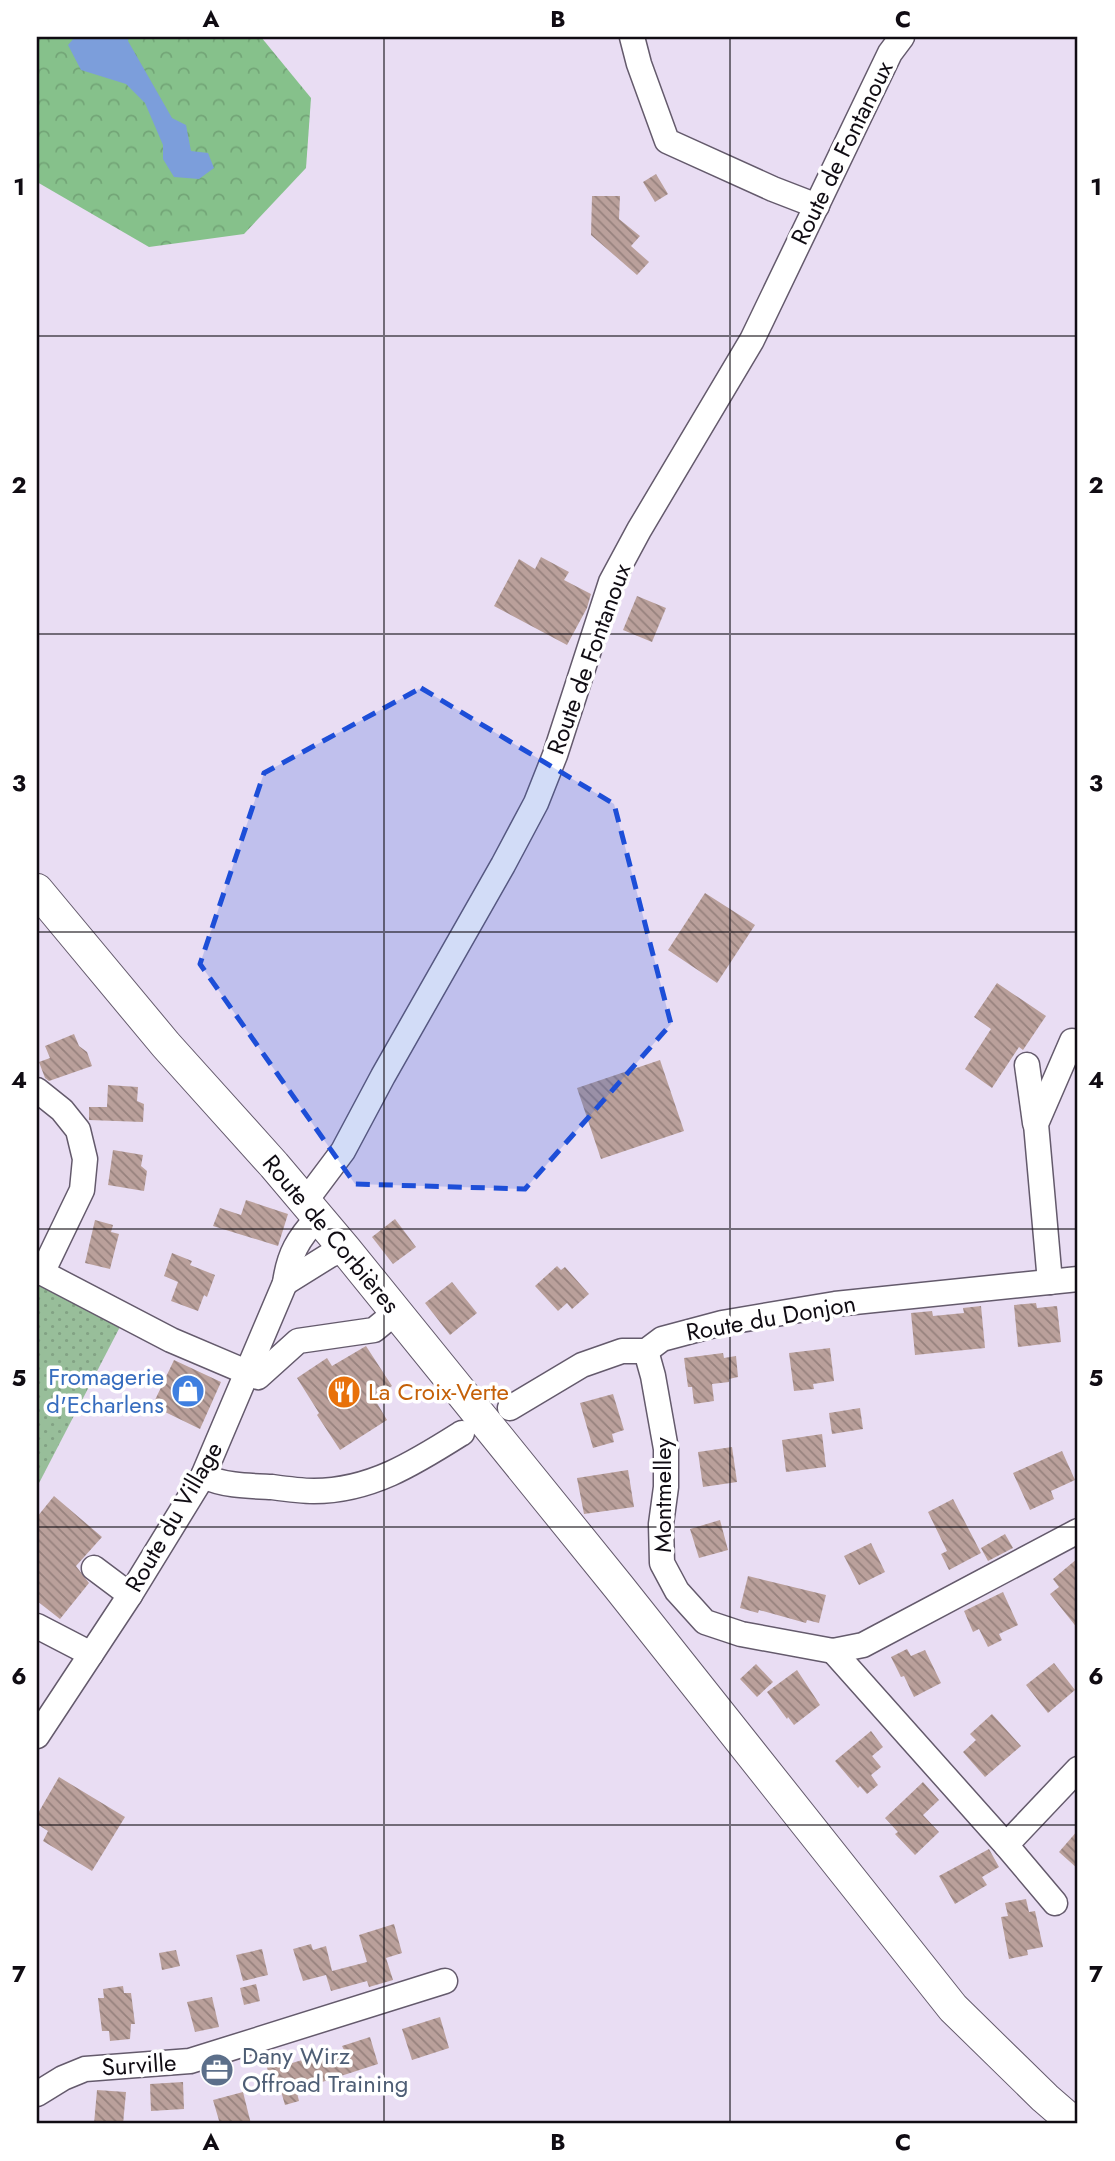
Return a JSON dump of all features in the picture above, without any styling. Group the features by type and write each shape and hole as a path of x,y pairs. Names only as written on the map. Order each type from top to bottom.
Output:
{"main road":[{"name":"Route de Corbières","path":"37,890 166,1045 345,1249 618,1586 953,2008 1075,2124"}],"street":[{"path":"632,37 645,83 667,141 817,206"},
{"name":"Route de Fontanoux","path":"311,1208 313,1191 343,1151 536,803 555,755 611,582 752,340 890,53 902,37"},
{"path":"1035,1124 1072,1041"},
{"path":"1027,1065 1050,1282"},
{"path":"37,1090 62,1110 78,1130 85,1159 82,1190 39,1272 171,1340 258,1377 298,1341 374,1330 396,1312"},
{"name":"Route du Village","path":"41,1721 91,1654 130,1595 207,1467 285,1283 292,1251 303,1234 311,1208"},
{"path":"285,1283 330,1255 345,1249"},
{"name":"Route du Donjon","path":"510,1408 582,1365 622,1351 646,1351 662,1339 722,1323 835,1304 1078,1279"},
{"name":"Montmelley","path":"646,1351 665,1441 666,1487 661,1524 662,1563 677,1591 705,1622 741,1634 833,1651 863,1645 1078,1531"},
{"path":"207,1467 233,1471 281,1488 314,1491 366,1484 410,1465 462,1433"},
{"path":"94,1568 130,1595"},
{"path":"37,1626 91,1654"},
{"path":"833,1651 1006,1844 1055,1903"},
{"path":"1006,1844 1078,1769"},
{"name":"Surville","path":"37,2094 63,2078 85,2069 190,2061 445,1981"}],"highlighted area":[{"path":"421,688 614,804 671,1024 525,1189 355,1184 200,964 264,773"}],"green space":[{"path":"37,37 261,37 311,98 306,168 244,234 149,247 37,182"},
{"path":"37,1277 122,1323 37,1487"}],"water":[{"path":"75,37 129,37 128,41 172,118 186,125 191,151 208,153 214,168 199,179 174,177 163,159 163,145 145,103 126,84 81,70 68,45"}],"building":[{"path":"656,174 668,194 655,202 643,182"},
{"path":"592,196 620,196 619,219 640,236 631,246 649,262 637,275 591,235"},
{"path":"541,557 569,572 564,580 591,594 587,608 567,645 494,606 519,559 535,569"},
{"path":"637,596 666,608 652,642 623,630"},
{"path":"705,893 755,925 717,983 668,950"},
{"path":"997,983 1046,1016 1023,1050 1019,1047 992,1088 965,1069 991,1029 974,1017"},
{"path":"74,1034 79,1046 87,1052 92,1066 49,1081 45,1078 39,1062 50,1058 45,1046"},
{"path":"660,1060 684,1131 601,1159 577,1088"},
{"path":"108,1085 138,1087 137,1101 144,1104 143,1122 89,1120 89,1107 107,1107"},
{"path":"113,1150 143,1155 141,1166 147,1171 144,1191 108,1185"},
{"path":"246,1200 288,1214 278,1246 213,1226 220,1208 241,1215"},
{"path":"395,1219 416,1247 393,1264 372,1237"},
{"path":"95,1220 113,1225 111,1232 119,1234 110,1269 85,1263"},
{"path":"172,1253 192,1261 190,1265 215,1275 207,1297 204,1295 198,1311 171,1301 178,1282 164,1276"},
{"path":"557,1266 561,1270 565,1267 589,1294 572,1309 567,1303 558,1311 535,1286"},
{"path":"452,1282 477,1313 450,1335 425,1303"},
{"path":"1036,1303 1037,1308 1057,1306 1061,1342 1018,1347 1014,1305"},
{"path":"981,1306 985,1348 915,1355 911,1313 932,1311 933,1316 964,1313 963,1308"},
{"name":"La Croix-Verte","path":"366,1346 392,1386 374,1398 387,1420 340,1450 297,1378 327,1358 332,1366"},
{"path":"830,1348 834,1381 813,1384 814,1389 794,1391 789,1353"},
{"path":"723,1353 724,1358 736,1356 738,1377 729,1379 729,1382 712,1384 714,1401 694,1404 692,1387 688,1387 684,1358"},
{"name":"Fromagerie d'Echarlens","path":"174,1360 221,1382 200,1429 163,1411 166,1405 155,1400"},
{"path":"613,1394 624,1430 612,1434 614,1442 593,1448 580,1403"},
{"path":"860,1408 863,1429 832,1434 829,1413"},
{"path":"822,1434 826,1467 786,1472 782,1440"},
{"path":"732,1447 737,1482 703,1487 698,1452"},
{"path":"1062,1451 1075,1480 1051,1491 1054,1499 1030,1510 1013,1473"},
{"path":"628,1470 634,1507 584,1514 577,1478"},
{"path":"54,1496 102,1537 76,1566 89,1583 60,1619 37,1601 37,1517"},
{"path":"953,1499 981,1553 949,1570 941,1554 947,1551 928,1512"},
{"path":"720,1520 728,1550 699,1558 690,1529"},
{"path":"1005,1534 1013,1548 988,1561 981,1548"},
{"path":"871,1543 885,1572 859,1585 844,1556"},
{"path":"1078,1558 1078,1629 1050,1594 1059,1587 1053,1579"},
{"path":"748,1576 826,1595 819,1623 807,1620 806,1623 759,1610 758,1613 740,1608"},
{"path":"1003,1592 1018,1625 999,1634 1002,1640 988,1647 979,1629 973,1632 964,1611"},
{"path":"907,1649 911,1656 925,1650 941,1683 914,1697 891,1657"},
{"path":"1054,1663 1075,1690 1048,1713 1026,1685"},
{"path":"756,1664 773,1682 757,1697 740,1679"},
{"path":"797,1670 820,1705 794,1725 767,1692"},
{"path":"992,1714 1021,1746 985,1777 963,1752 976,1740 970,1734"},
{"path":"871,1731 883,1747 872,1756 881,1767 871,1775 878,1785 867,1794 860,1786 858,1788 835,1761"},
{"path":"59,1777 125,1817 92,1871 43,1841 48,1831 37,1824 37,1815"},
{"path":"923,1782 939,1800 923,1815 939,1832 915,1855 895,1834 898,1832 885,1818"},
{"path":"1078,1830 1078,1869 1059,1852"},
{"path":"989,1849 999,1867 982,1877 987,1885 955,1904 939,1876"},
{"path":"1026,1899 1029,1912 1035,1911 1043,1947 1027,1950 1028,1955 1009,1959 1001,1917 1008,1916 1005,1903"},
{"path":"394,1924 402,1953 386,1958 393,1980 369,1987 367,1981 331,1991 326,1975 303,1981 293,1949 311,1944 313,1950 326,1946 332,1971 367,1962 359,1935"},
{"path":"262,1949 268,1975 243,1981 236,1955"},
{"path":"176,1950 180,1966 162,1970 159,1953"},
{"path":"256,1984 260,2001 244,2005 240,1988"},
{"path":"123,1986 124,1993 131,1993 135,2024 131,2024 130,2039 110,2041 109,2031 102,2031 98,1998 104,1998 103,1989"},
{"path":"212,1997 219,2027 195,2032 187,2002"},
{"path":"440,2017 449,2048 412,2060 402,2029"},
{"path":"370,2037 378,2064 316,2084 317,2087 297,2093 299,2101 285,2105 276,2074 269,2076 265,2059 279,2055 282,2066 309,2058 310,2061 344,2050 342,2046"},
{"path":"183,2082 184,2109 151,2111 150,2084"},
{"path":"97,2090 126,2092 123,2124 94,2124"},
{"path":"243,2092 251,2124 220,2124 213,2100"}],"place":[{"name":"Fromagerie d'Echarlens","path":"188,1391"},
{"name":"La Croix-Verte","path":"344,1392"},
{"name":"Dany Wirz Offroad Training","path":"217,2070"}]}
